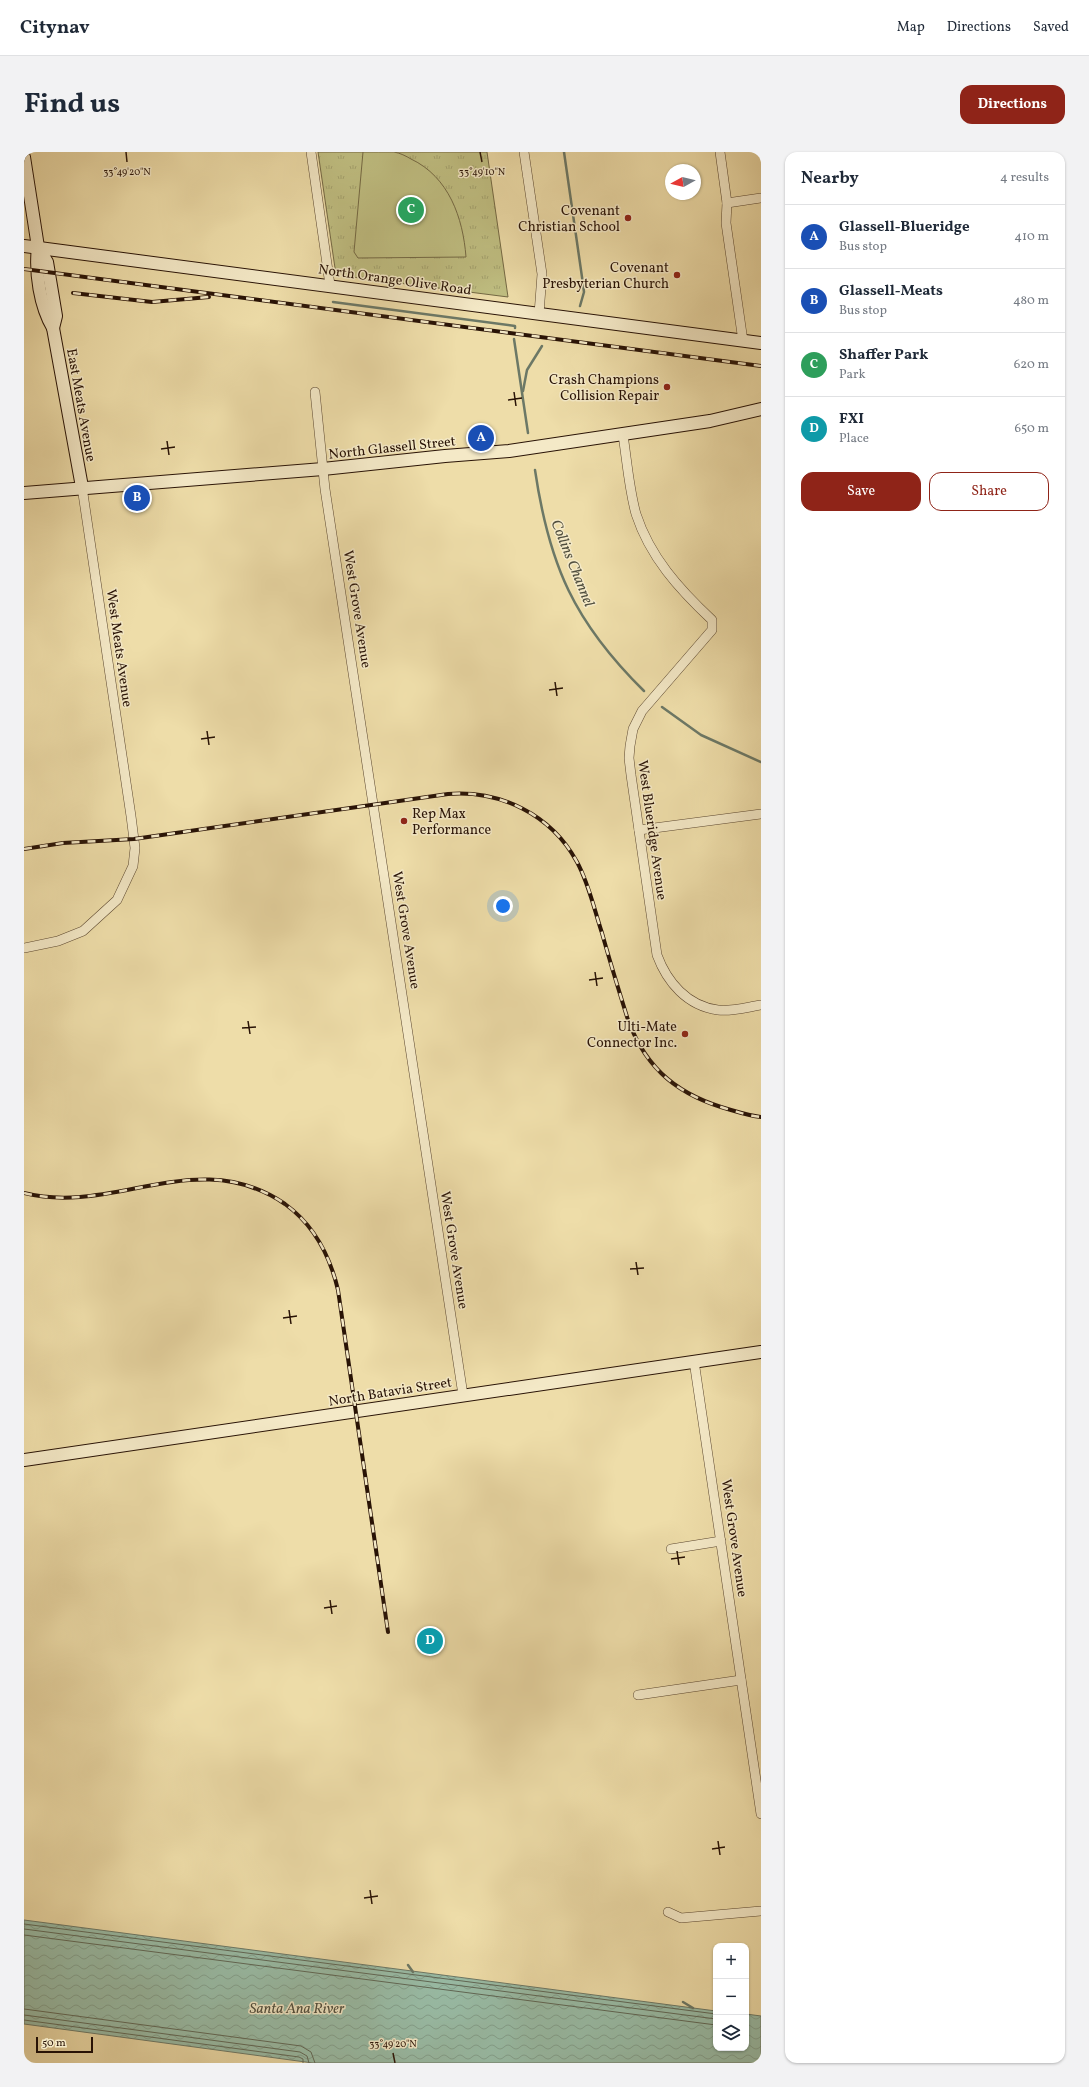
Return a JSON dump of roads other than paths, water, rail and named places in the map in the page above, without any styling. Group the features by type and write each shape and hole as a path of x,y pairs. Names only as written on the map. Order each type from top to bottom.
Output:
{"main road":[{"name":"East Meats Avenue","path":"24,157 38,247 47,262 56,316 53,328 82,487"},
{"name":"North Orange Olive Road","path":"24,246 330,285 761,343"},
{"name":"North Glassell Street","path":"24,493 82,487 323,469 445,456 509,452 710,421 761,409"},
{"name":"North Batavia Street","path":"24,1460 761,1352"}],"street":[{"path":"311,152 330,285"},
{"path":"524,152 542,274 539,314"},
{"path":"720,152 727,203 726,223 744,341"},
{"path":"727,203 761,198"},
{"name":"West Grove Avenue","path":"315,392 323,469 463,1395"},
{"name":"West Blueridge Avenue","path":"623,435 636,514 655,556 681,591 712,620 713,624 712,630 642,711 633,729 629,758 650,917 657,955 662,970 686,998 701,1006 719,1011 761,1005"},
{"name":"West Meats Avenue","path":"24,948 58,941 84,931 117,900 133,866 135,848 82,487"},
{"path":"639,830 761,814"},
{"name":"West Grove Avenue","path":"694,1361 761,1814"},
{"path":"671,1548 721,1541"},
{"path":"638,1695 741,1680"},
{"path":"668,1912 681,1918 761,1911"}],"water":[{"name":"Santa Ana River","path":"24,1920 713,2011 713,2051 749,2051 749,2014 761,2016 761,2063 313,2063 24,2024"}],"waterway":[{"path":"564,152 584,292 580,306"},
{"name":"Collins Channel","path":"333,302 515,326 515,328"},
{"name":"Collins Channel","path":"514,339 528,433"},
{"path":"523,391 527,370 542,346"},
{"name":"Collins Channel","path":"535,470 548,535 568,590 582,616 599,641 644,691"},
{"name":"Collins Channel","path":"662,707 701,735 761,762"},
{"path":"408,1965 413,1972"},
{"path":"683,2002 693,2008"}],"railway":[{"path":"24,269 761,366"},
{"path":"73,293 152,302 209,297"},
{"path":"24,849 63,843 134,839 448,794 486,796 505,801 522,808 538,818 566,845 577,862 591,897 628,1020 645,1054 655,1067 681,1089 696,1097 731,1110 761,1117"},
{"path":"24,1193 57,1198 90,1196 187,1180 220,1180 252,1187 285,1204 295,1212 312,1231 325,1253 335,1277 338,1290 388,1632"}],"place":[{"name":"Shaffer Park","path":"411,210"},
{"name":"Covenant Christian School","path":"628,218"},
{"name":"Covenant Presbyterian Church","path":"677,275"},
{"name":"Crash Champions Collision Repair","path":"667,387"},
{"name":"Glassell-Blueridge","path":"481,438"},
{"name":"Glassell-Meats","path":"137,498"},
{"name":"Rep Max Performance","path":"404,821"},
{"name":"Ulti-Mate Connector Inc.","path":"685,1034"},
{"name":"FXI","path":"430,1641"}]}
